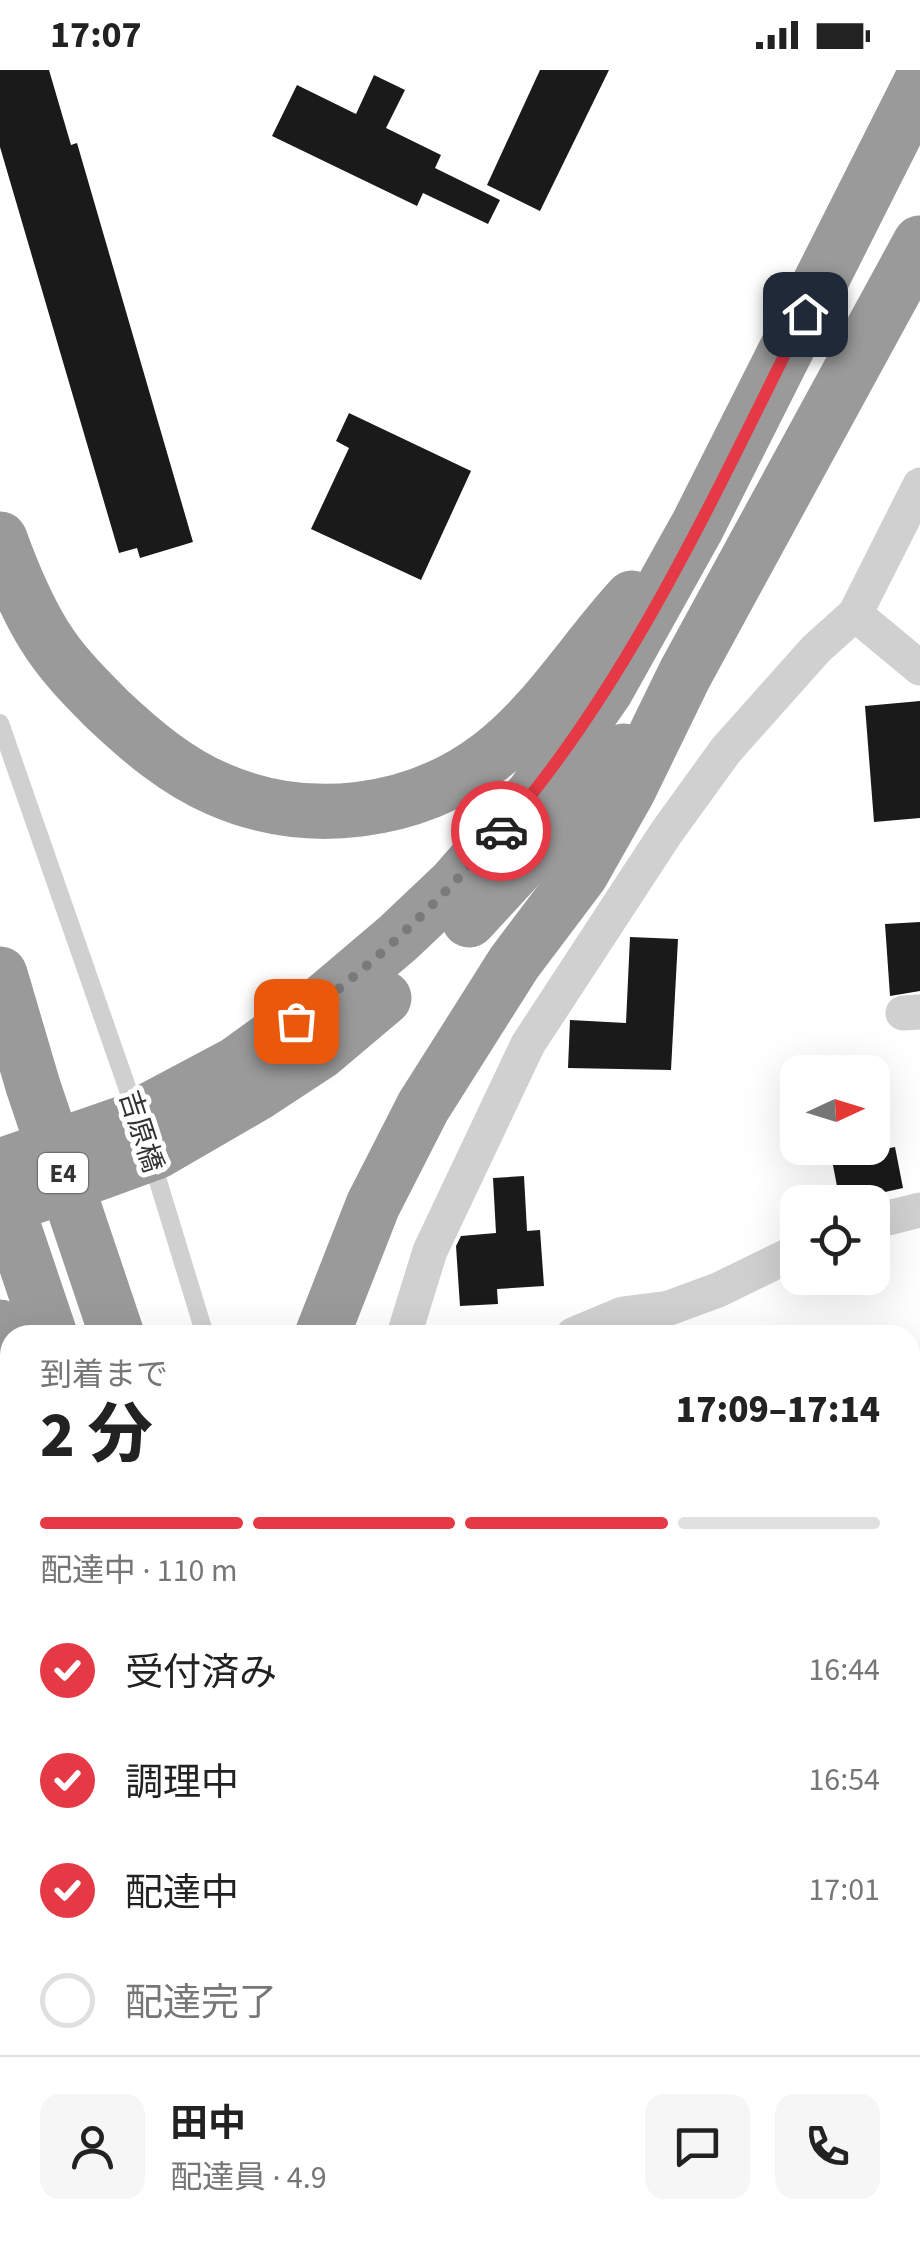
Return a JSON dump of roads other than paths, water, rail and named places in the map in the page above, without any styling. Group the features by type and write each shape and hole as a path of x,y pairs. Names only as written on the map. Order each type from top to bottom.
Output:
{"highway":[{"path":"0,1166 127,1122 236,1064 326,1000 398,938 455,884 533,795 606,690 698,525 913,89"},
{"path":"326,1325 373,1205 423,1106 514,964 581,874 920,242"},
{"path":"0,539 44,636 82,684 148,748 218,789 273,806 341,814 437,790 490,757 528,722 595,638 698,525"},
{"path":"0,1209 156,1152 320,1052 432,958 516,873 609,770 685,674"},
{"name":"E4","path":"0,974 33,1086 114,1325"},
{"name":"E4","path":"0,1187 47,1325"}],"street":[{"path":"407,1325 430,1251 528,1044 666,833 726,750 816,649 855,614 920,485"},
{"path":"855,614 920,668"},
{"path":"890,1218 920,1210"},
{"path":"596,1325 622,1314 686,1302 780,1259"}],"lane":[{"name":"吉原橋","path":"0,723 111,1036 174,1226 201,1325"}]}
